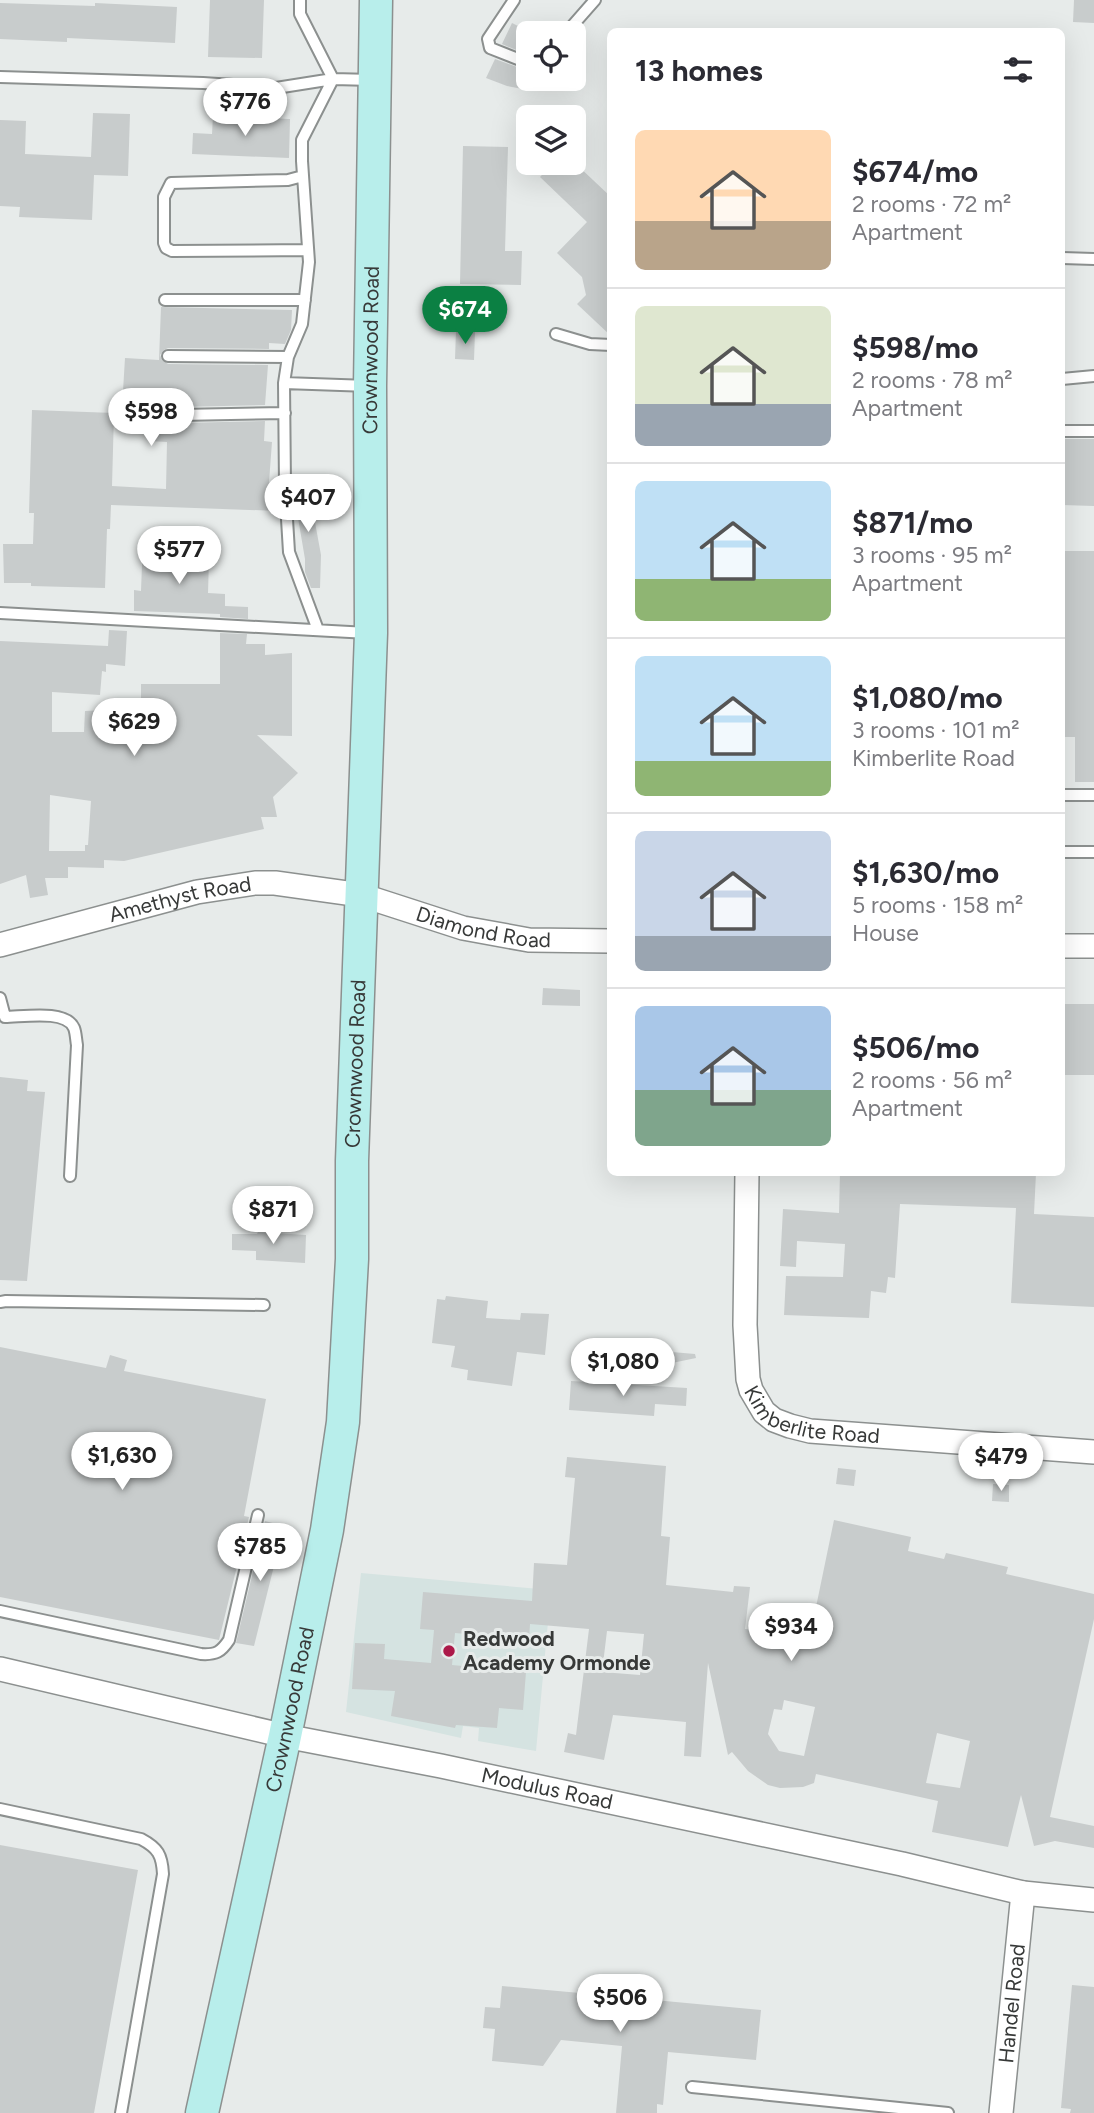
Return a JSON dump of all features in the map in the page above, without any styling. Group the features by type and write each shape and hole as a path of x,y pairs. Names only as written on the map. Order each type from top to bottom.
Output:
{"main road":[{"name":"Crownwood Road","path":"202,2113 327,1530 343,1422 352,1259 371,633 370,386 376,0"}],"street":[{"name":"Amethyst Road","path":"0,945 197,892 233,885 275,883 361,895"},
{"name":"Diamond Road","path":"361,895 463,928 488,933 529,940 607,941"},
{"path":"1065,946 1094,946"},
{"name":"Kimberlite Road","path":"747,1176 748,1378 751,1390 764,1412 774,1420 810,1431 1094,1452"},
{"name":"Modulus Road","path":"0,1669 285,1735 902,1864 1023,1893 1094,1900"},
{"name":"Handel Road","path":"1000,2113 1023,1893"}],"lane":[{"path":"300,0 300,14 333,79"},
{"path":"514,0 488,39 488,44 490,48 516,58"},
{"path":"578,21 595,0"},
{"path":"0,77 204,83 276,88 333,79 376,80"},
{"path":"318,630 289,552 284,383 288,357 302,324 309,262 302,140 333,79"},
{"path":"303,176 288,180 171,183 166,188 164,197 164,243 166,248 172,251 308,250"},
{"path":"1065,258 1094,258"},
{"path":"165,300 305,300"},
{"path":"556,334 590,344 607,345"},
{"path":"168,356 288,357"},
{"path":"1065,379 1094,376"},
{"path":"284,383 370,386"},
{"path":"180,415 285,413"},
{"path":"1065,431 1094,431"},
{"path":"0,612 371,633"},
{"path":"1065,795 1094,795"},
{"path":"1065,852 1094,852"},
{"path":"0,998 2,1018 55,1016 74,1026 77,1045 70,1176"},
{"path":"0,1302 264,1305"},
{"path":"0,1611 214,1655 222,1651 229,1640 258,1515"},
{"path":"0,1809 141,1839 156,1847 162,1860 163,1874 121,2113"},
{"path":"692,2087 948,2113"}],"shaded area":[{"name":"Redwood Academy Ormonde","path":"361,1573 551,1590 536,1751 478,1741 479,1728 463,1726 461,1738 346,1712"}],"building":[{"path":"210,0 264,0 262,58 208,57"},
{"path":"1074,0 1094,0 1094,23 1073,22"},
{"path":"0,3 95,6 95,3 177,7 175,43 67,38 67,42 0,39"},
{"path":"512,23 516,25 516,50 502,44"},
{"path":"495,59 516,67 516,88 486,78"},
{"path":"93,113 130,114 128,176 94,175 92,220 19,217 20,207 0,206 0,120 26,121 25,154 91,157"},
{"path":"213,116 290,119 289,158 192,154 193,133 212,134"},
{"path":"463,146 508,147 505,251 522,251 521,285 460,284"},
{"path":"586,173 607,193 607,332 577,304 586,295 582,277 557,253 587,222 540,177 542,175"},
{"path":"161,307 292,310 291,330 285,344 269,343 269,349 168,348 160,355 168,364 268,365 265,405 180,407 172,416 180,423 265,421 264,441 272,442 269,482 271,490 277,489 279,511 111,505 110,529 107,529 105,588 4,583 3,544 33,544 34,513 29,513 32,410 114,413 112,486 166,489 167,442 149,441 150,393 123,391 125,358 159,360"},
{"path":"456,331 475,332 474,360 455,359"},
{"path":"1065,439 1094,439 1094,506 1065,505"},
{"path":"308,484 321,555 320,588 311,588 305,572 297,512 294,512 293,486"},
{"path":"143,538 164,539 163,558 209,560 208,593 225,594 225,606 248,607 248,619 220,617 220,614 134,611 134,590 141,591"},
{"path":"1065,551 1094,551 1094,782 1075,782 1075,737 1065,737"},
{"path":"109,630 127,631 125,666 106,664 106,672 102,671 100,695 52,692 52,732 84,732 85,711 141,708 141,684 220,684 220,633 247,634 246,644 265,644 265,655 292,653 292,736 257,735 298,773 273,797 277,817 261,817 264,829 124,861 104,860 104,868 68,867 68,878 45,878 48,895 30,898 26,875 0,884 0,641 108,646","holes":["50,795 91,801 88,845 85,845 85,851 49,851"]},
{"path":"543,988 580,990 580,1006 542,1005"},
{"path":"1065,1004 1094,1004 1094,1075 1065,1075"},
{"path":"0,1077 28,1080 27,1091 45,1092 27,1281 0,1280"},
{"path":"840,1176 1036,1176 1034,1214 1094,1217 1094,1307 1011,1303 1016,1208 900,1204 895,1278 888,1277 886,1293 871,1291 869,1318 784,1315 786,1276 843,1277 845,1244 797,1241 796,1267 780,1266 783,1209 839,1213"},
{"path":"258,1232 306,1235 305,1263 256,1260 256,1251 232,1250 232,1234"},
{"path":"446,1296 488,1301 486,1318 520,1320 521,1313 549,1314 545,1355 517,1352 512,1386 467,1380 468,1370 451,1367 455,1346 432,1343 437,1299 445,1300"},
{"path":"0,1347 106,1368 110,1355 127,1360 124,1371 266,1399 244,1516 249,1517 219,1640 0,1597"},
{"path":"626,1348 695,1354 696,1358 624,1373"},
{"path":"571,1381 687,1388 686,1406 655,1404 654,1416 569,1410"},
{"path":"567,1457 666,1466 661,1536 670,1537 666,1585 733,1592 734,1586 750,1587 745,1629 810,1636 834,1520 911,1537 908,1551 944,1559 946,1553 1008,1567 1006,1574 1094,1594 1094,1619 1050,1817 1094,1826 1094,1848 1055,1841 1034,1846 1021,1795 1008,1847 932,1832 938,1801 816,1774 814,1783 803,1787 780,1788 768,1785 748,1771 732,1752 728,1755 708,1663 701,1757 684,1756 686,1722 613,1715 604,1760 564,1752 568,1733 576,1735 589,1629 530,1624 529,1639 455,1633 452,1665 526,1672 523,1710 499,1708 497,1728 456,1725 455,1728 391,1716 395,1691 352,1689 355,1643 385,1644 384,1659 431,1663 434,1630 420,1629 423,1592 532,1601 534,1563 567,1565 575,1478 565,1477","holes":["607,1631 644,1634 640,1675 602,1672","784,1700 815,1707 804,1756 779,1751 768,1734 774,1709 782,1710","937,1733 970,1741 960,1788 926,1783"]},
{"path":"838,1468 856,1470 854,1486 836,1484"},
{"path":"993,1484 1009,1485 1009,1502 992,1501"},
{"path":"265,1521 284,1526 254,1646 236,1643"},
{"path":"0,1845 138,1870 94,2113 0,2113"},
{"path":"615,1977 635,1979 633,1998 761,2010 756,2060 668,2052 663,2105 657,2104 657,2113 616,2113 622,2046 561,2040 543,2066 492,2061 495,2029 483,2028 485,2007 500,2008 502,1986 613,1996"},
{"path":"1072,1985 1094,1987 1094,2113 1070,2113 1071,2109 1061,2108"}],"place":[{"name":"Redwood Academy Ormonde","path":"449,1651"}]}
